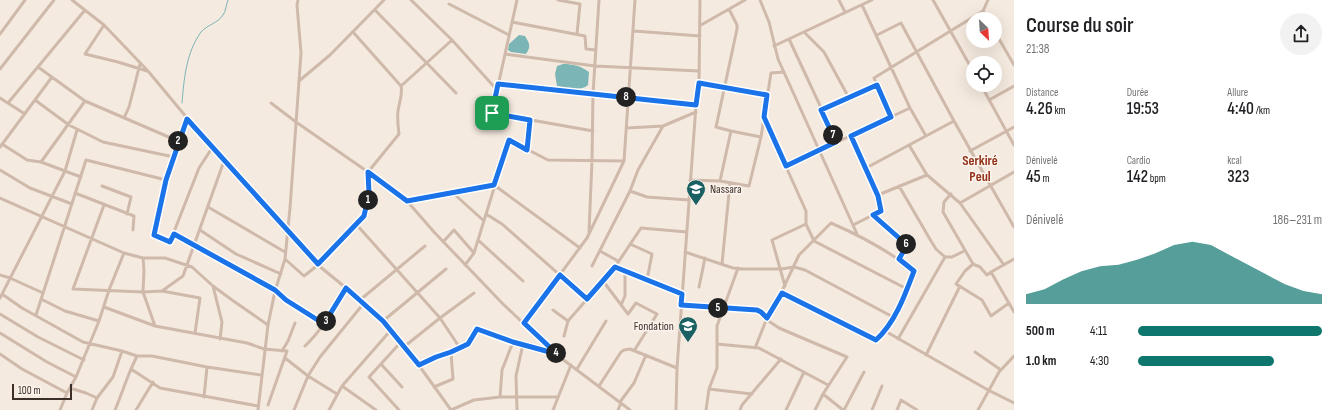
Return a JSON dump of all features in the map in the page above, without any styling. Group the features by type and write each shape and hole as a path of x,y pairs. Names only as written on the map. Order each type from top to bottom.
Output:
{"street":[{"path":"0,34 25,0"},
{"path":"0,69 54,0"},
{"path":"72,0 104,25 148,71 212,148 318,264 383,321 405,346 451,410 474,400 500,397 558,397"},
{"path":"258,410 268,325 275,290 281,274 288,231 301,53 297,5 298,0"},
{"path":"299,81 330,55 384,0"},
{"path":"411,0 452,40 497,90"},
{"path":"517,0 492,113 592,131"},
{"path":"558,0 580,4 577,34"},
{"path":"589,234 593,94 599,0"},
{"path":"524,323 589,234 624,161 635,0"},
{"path":"676,410 677,368 686,232 699,83 700,0"},
{"path":"700,25 745,0"},
{"path":"760,0 769,22 774,46 784,72 857,234"},
{"path":"838,0 845,12"},
{"path":"774,46 872,0"},
{"path":"933,0 966,60"},
{"path":"891,117 874,78 983,11 988,0"},
{"path":"449,4 509,34"},
{"path":"862,5 910,108 926,136"},
{"path":"729,9 737,24 737,29 716,127 760,137"},
{"path":"8,103 85,10"},
{"path":"375,10 456,93"},
{"path":"512,22 586,36 586,49 596,50"},
{"path":"877,35 901,23 970,151 1014,227"},
{"path":"104,25 85,54 148,71"},
{"path":"634,31 700,36"},
{"path":"284,259 304,276 318,264 364,216 369,193 368,172 399,134 397,124 402,92 401,86 353,32"},
{"path":"804,32 824,52 849,98"},
{"path":"788,39 836,142"},
{"path":"401,86 452,40"},
{"path":"1002,44 1013,62"},
{"path":"505,54 595,66 699,71"},
{"path":"124,118 129,107 140,64"},
{"path":"38,67 85,101 178,141"},
{"path":"690,180 720,181 750,186 771,73 784,72"},
{"path":"52,77 1,146 27,160 41,162 81,177"},
{"path":"699,83 767,95"},
{"path":"498,84 696,105"},
{"path":"821,110 877,85"},
{"path":"989,100 1014,86"},
{"path":"985,92 1014,144"},
{"path":"0,98 25,114"},
{"path":"35,100 69,126 104,142 174,157"},
{"path":"41,162 69,126 85,101"},
{"path":"271,103 407,201 443,242 501,302 557,354 630,410"},
{"path":"786,166 910,108"},
{"path":"627,128 663,126 696,112"},
{"path":"764,117 806,211 806,224 814,241 907,289"},
{"path":"187,119 178,141 166,180 154,235 170,242 198,168 212,148"},
{"path":"527,150 530,120"},
{"path":"866,168 954,121"},
{"path":"592,266 630,191 638,170 663,126"},
{"path":"970,151 1014,127"},
{"path":"0,298 65,171 77,130"},
{"path":"720,181 731,131"},
{"path":"851,136 878,196 881,211 853,225"},
{"path":"465,265 474,253 509,140 548,160 624,161"},
{"path":"909,145 927,175 960,203 1004,265"},
{"path":"36,315 86,160 166,180"},
{"path":"162,291 183,276 224,161"},
{"path":"0,170 30,188 72,204"},
{"path":"960,203 1014,172"},
{"path":"878,196 927,175"},
{"path":"722,264 730,183"},
{"path":"407,201 494,185 580,248"},
{"path":"102,186 131,198 127,214"},
{"path":"899,186 936,249 945,257 952,257 964,251"},
{"path":"630,191 647,197 689,200"},
{"path":"75,193 134,216 133,230"},
{"path":"453,193 484,221"},
{"path":"951,194 944,202 942,212 972,264 980,267 986,275 1014,259"},
{"path":"0,198 124,253 143,258 165,258 192,267 213,286 268,325"},
{"path":"104,205 73,289 143,292 162,291 200,298 195,333"},
{"path":"208,207 285,252"},
{"path":"486,214 502,224 587,299"},
{"path":"873,215 907,245 899,259"},
{"path":"756,348 767,318 782,293 799,255 831,222 857,234 899,259 914,271 893,317 885,331 876,340 782,293"},
{"path":"356,224 440,318 460,348"},
{"path":"785,286 772,240 806,224"},
{"path":"564,336 568,322 615,267 641,228 686,232"},
{"path":"200,230 236,254 281,274"},
{"path":"443,242 454,230 474,253"},
{"path":"174,234 275,290 286,300 324,324"},
{"path":"478,240 523,281"},
{"path":"630,244 652,254 647,280"},
{"path":"360,300 425,246"},
{"path":"600,251 618,261"},
{"path":"685,252 738,268 781,269 794,267 805,270 893,317"},
{"path":"60,410 84,360 124,253"},
{"path":"898,339 945,257"},
{"path":"143,258 143,292 155,326"},
{"path":"699,287 705,258"},
{"path":"972,264 960,277 956,284 982,300 991,316 1009,303"},
{"path":"615,267 682,294"},
{"path":"706,410 709,389 716,368 717,326 738,268"},
{"path":"383,321 446,269"},
{"path":"621,305 625,296 625,271"},
{"path":"992,272 1014,312"},
{"path":"0,275 10,278 43,294"},
{"path":"603,281 628,314 636,303 656,314 634,351"},
{"path":"213,286 222,322 220,339"},
{"path":"926,355 960,286"},
{"path":"306,346 315,337 324,324 346,288"},
{"path":"405,346 474,293"},
{"path":"2,294 83,342 122,351 136,356 152,356 207,367 261,375"},
{"path":"41,299 65,312 99,321"},
{"path":"294,410 308,376 321,355 364,303"},
{"path":"681,305 757,310 779,328 847,357 822,394 815,410"},
{"path":"104,307 155,326 247,343 264,349 287,351 268,405"},
{"path":"553,310 568,322"},
{"path":"0,314 84,360"},
{"path":"577,369 606,321"},
{"path":"282,351 288,341 295,323"},
{"path":"419,365 468,344 477,329 513,342 557,354"},
{"path":"329,410 342,386 391,330"},
{"path":"885,331 988,390 1014,403"},
{"path":"0,333 47,362 76,377"},
{"path":"399,410 369,376 401,342"},
{"path":"500,397 502,370 513,342"},
{"path":"517,410 516,376 523,344"},
{"path":"717,344 756,348 781,359 828,385"},
{"path":"599,386 624,350 630,349 677,368"},
{"path":"92,410 97,398 113,377 122,351"},
{"path":"434,387 453,380 451,352"},
{"path":"975,352 1001,370"},
{"path":"0,354 22,369 67,393"},
{"path":"618,410 620,403 634,383 646,355"},
{"path":"115,410 136,356"},
{"path":"978,410 988,390 1001,370 1014,356"},
{"path":"285,358 308,376 337,394"},
{"path":"740,410 742,405 781,359"},
{"path":"381,364 402,387"},
{"path":"553,410 571,365"},
{"path":"204,397 207,367"},
{"path":"131,369 160,388 258,406"},
{"path":"786,410 804,372"},
{"path":"822,394 844,410 864,372"},
{"path":"136,410 153,382"},
{"path":"342,386 376,410"},
{"path":"872,410 882,386"},
{"path":"70,388 97,398"},
{"path":"709,389 752,394"},
{"path":"897,410 901,400 917,410"}],"water":[{"path":"519,35 525,36 529,43 529,49 526,54 511,52 508,50 509,44"},
{"path":"563,64 577,66 589,72 588,85 581,89 569,89 557,86 555,74 557,66"}],"waterway":[{"path":"182,103 187,66 196,40 201,32 221,18 225,12 228,0"}],"place":[{"name":"Nassara","path":"696,206"},
{"name":"Fondation","path":"688,343"}],"district":[{"name":"Serkiré Peul","path":"980,168"}],"route":[{"path":"699,83 767,95 764,117 786,166 836,142 821,110 877,85 891,117 851,136 878,196 881,211 873,215 907,245 899,259 914,271 907,289 885,331 876,340 782,293 767,318 764,314 757,310 681,305 682,294 615,267 587,299 560,275 524,323 557,354 513,342 477,329 468,344 419,365 383,321 346,288 324,324 283,298 275,290 174,234 170,242 154,235 166,180 178,141 187,119 318,264 364,216 369,193 368,172 407,201 494,185 509,140 527,150 530,120 492,113 498,84 696,105 699,83"}]}
